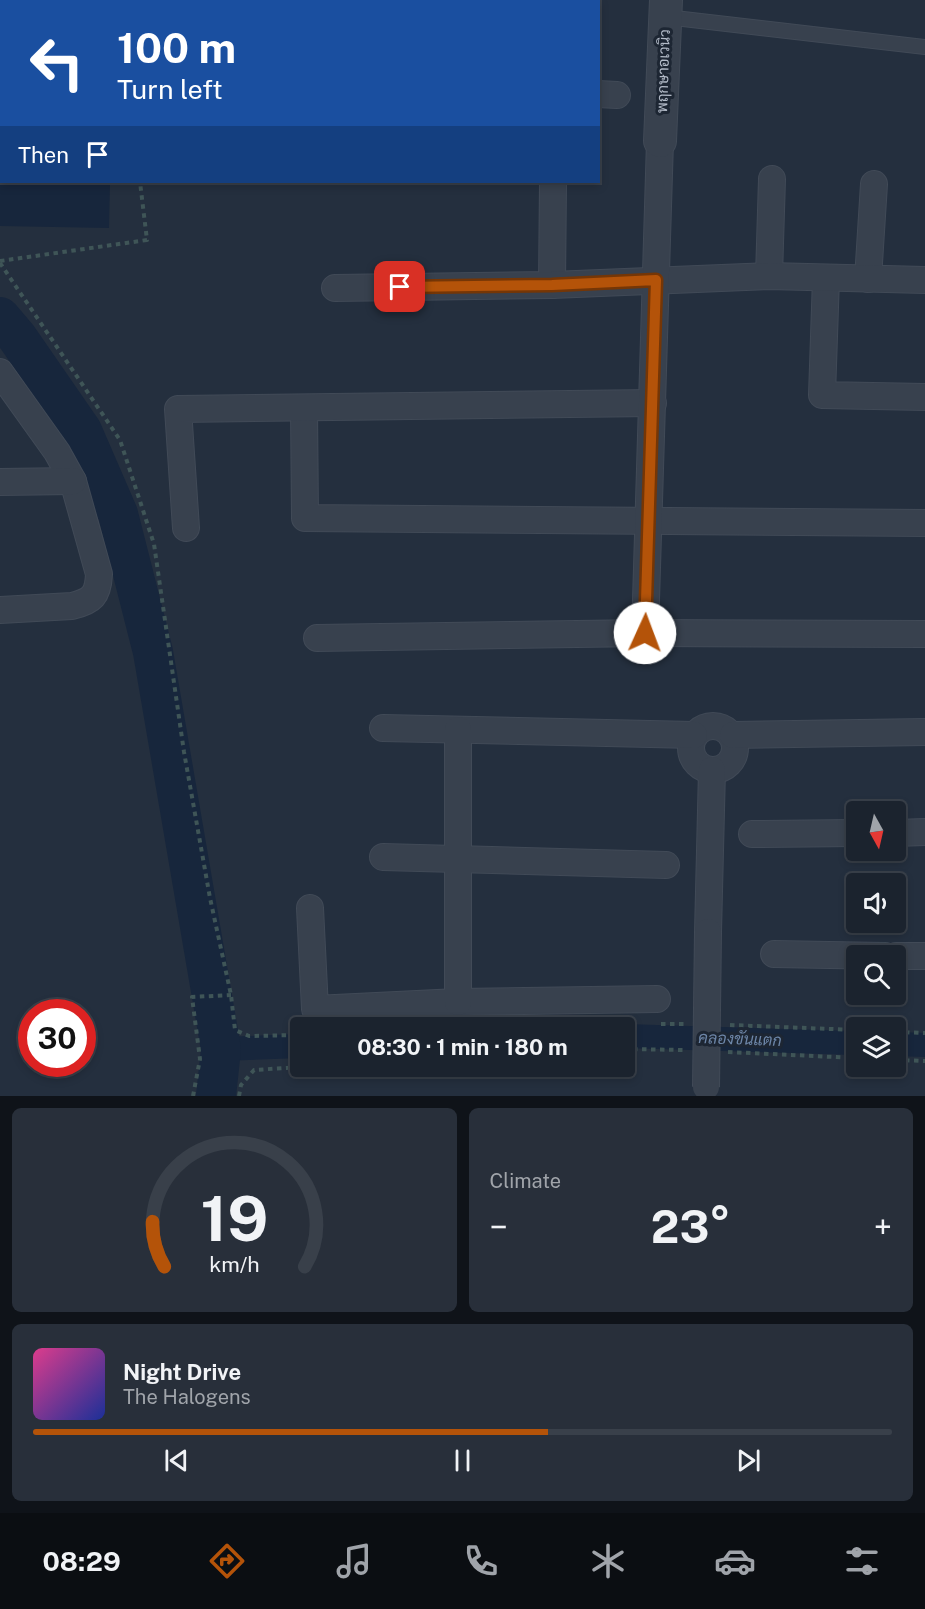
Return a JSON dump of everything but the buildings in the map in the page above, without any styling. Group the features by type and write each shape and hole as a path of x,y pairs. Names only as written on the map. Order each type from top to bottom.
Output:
{"street":[{"name":"พฤกษาอเวนิว","path":"660,141 666,8"},
{"path":"645,633 660,141"},
{"path":"770,276 772,179"},
{"path":"552,285 553,183"},
{"path":"868,279 874,184"},
{"path":"335,288 552,285 770,276 925,280"},
{"path":"826,278 822,395 925,397"},
{"path":"0,372 57,452 73,481 99,574 99,587 94,596 82,603 72,606 0,610"},
{"path":"186,528 178,409 652,403"},
{"path":"304,408 305,518 925,523"},
{"path":"0,482 73,481"},
{"path":"317,638 645,633 925,634"},
{"path":"733,735 736,749 731,762 719,770 712,770 698,764 693,758 691,743 694,735 714,725 721,726 733,735 925,732"},
{"path":"383,728 694,735"},
{"path":"458,730 458,1002"},
{"path":"706,1092 712,770"},
{"path":"906,833 925,832"},
{"path":"752,834 846,833"},
{"path":"383,857 666,865"},
{"path":"310,908 315,1009 458,1002 657,999"},
{"path":"774,954 846,955"},
{"path":"906,956 925,956"}],"lane":[{"path":"666,8 925,47"}],"path":[{"path":"140,183 147,240 0,262 120,440 154,544 183,752 210,898 231,995 235,1030 249,1036 290,1035"},
{"path":"193,1096 200,1059 192,997 231,995"},
{"path":"906,1032 925,1033"},
{"path":"635,1049 686,1051"},
{"path":"720,1052 846,1058"},
{"path":"906,1060 925,1061"},
{"path":"239,1096 241,1085 254,1070 290,1068"}],"water":[{"path":"0,183 110,183 109,228 0,226"}],"waterway":[{"path":"0,317 17,337 82,431 118,514 153,652 221,1049 216,1096"},
{"name":"คลองขันแตก","path":"635,1036 846,1043"},
{"name":"คลองขันแตก","path":"906,1044 925,1045"},
{"name":"คลองขันแตก","path":"221,1049 290,1046"}],"route":[{"path":"400,287 552,285 656,280 645,633"}]}
